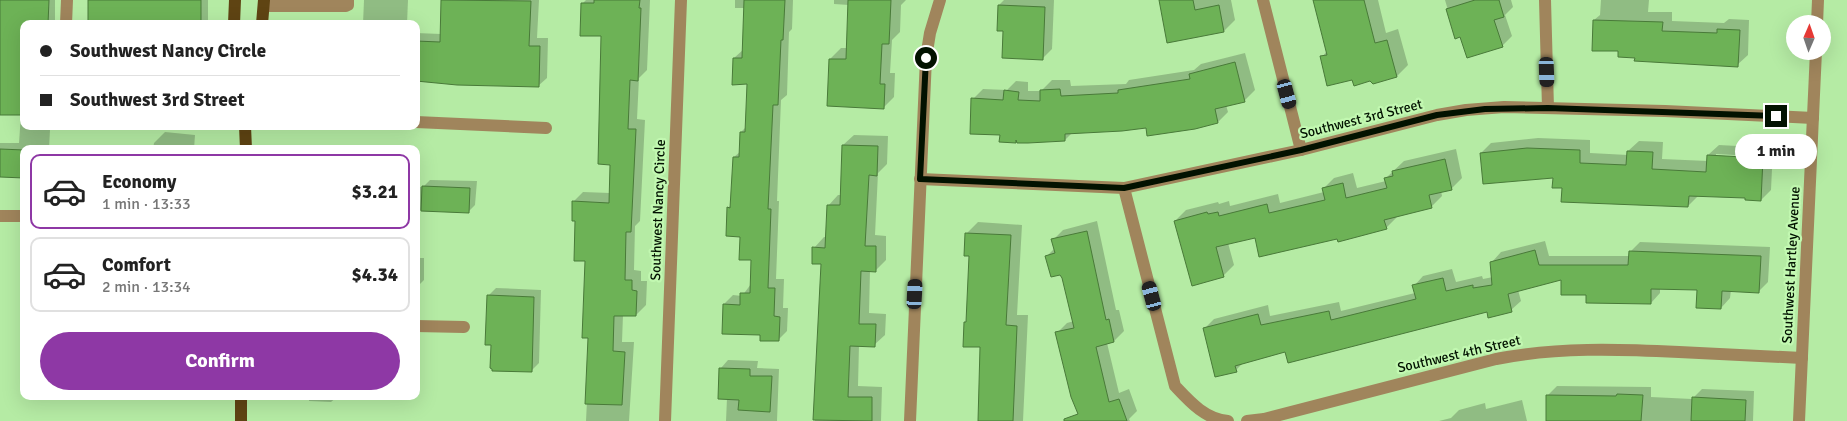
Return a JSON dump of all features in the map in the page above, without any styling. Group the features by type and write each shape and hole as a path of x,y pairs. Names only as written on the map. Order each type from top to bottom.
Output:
{"main road":[{"path":"234,20 235,0"},
{"path":"262,20 264,3"},
{"path":"245,130 246,145"},
{"path":"241,400 241,421"}],"street":[{"path":"66,20 67,0"},
{"path":"264,3 346,6 348,5 348,0"},
{"name":"Southwest Nancy Circle","path":"665,421 682,0"},
{"path":"910,421 926,58 930,33 940,0"},
{"path":"1263,0 1301,150"},
{"path":"1545,0 1548,108"},
{"path":"1817,15 1818,0"},
{"name":"Southwest Hartley Avenue","path":"1799,421 1816,60"},
{"name":"Southwest 3rd Street","path":"920,179 1124,188 1301,150 1437,115 1466,110 1548,108 1813,118"},
{"path":"420,122 546,128"},
{"path":"1124,188 1175,386 1203,413 1219,420 1228,421"},
{"path":"0,216 20,216"},
{"path":"420,326 464,327"},
{"name":"Southwest 4th Street","path":"1247,421 1264,419 1525,353 1560,350 1626,349 1802,358"}],"building":[{"path":"0,0 49,0 48,20 20,20 20,115 0,115"},
{"path":"88,0 201,0 201,20 88,20"},
{"path":"441,0 531,1 529,46 540,46 539,87 457,85 420,81 420,41 440,42"},
{"path":"594,0 640,0 639,8 641,8 638,81 630,80 628,129 636,129 631,232 626,232 625,280 632,280 632,290 637,291 636,316 614,316 613,351 625,352 622,405 585,404 588,338 582,338 585,261 574,261 575,221 572,221 572,201 609,203 610,165 598,164 601,36 580,36 581,3 594,3"},
{"path":"744,0 785,0 778,105 773,105 768,209 771,209 768,288 775,288 774,316 780,317 779,341 760,341 760,335 722,334 723,304 740,305 740,293 750,293 751,260 739,260 740,237 726,236 727,207 730,208 733,157 739,157 740,132 745,132 747,84 732,85 733,58 742,58"},
{"path":"848,0 891,0 889,44 882,44 880,84 885,84 884,109 827,106 829,59 846,59"},
{"path":"1159,0 1193,0 1195,10 1219,5 1224,32 1167,43"},
{"path":"1313,0 1364,0 1375,43 1387,40 1397,77 1373,84 1370,81 1354,86 1352,80 1327,86 1320,56 1327,55"},
{"path":"1475,0 1499,0 1504,17 1494,20 1503,47 1467,58 1460,37 1455,39 1446,9"},
{"path":"998,5 1045,7 1043,60 1002,58 1003,31 997,31"},
{"path":"1593,20 1663,22 1662,31 1717,33 1717,29 1740,30 1738,67 1634,61 1635,58 1618,57 1618,51 1592,51"},
{"path":"1235,62 1245,102 1215,109 1218,123 1195,129 1147,136 1146,128 1065,134 1065,141 1028,143 1017,143 1016,140 1016,143 999,142 1000,135 970,134 971,98 1003,100 1004,90 1019,92 1018,100 1040,101 1040,90 1060,89 1061,96 1118,93 1118,90 1190,79 1189,74"},
{"path":"842,145 878,146 877,176 869,175 865,246 876,246 876,272 861,271 859,324 876,324 875,347 850,346 848,397 872,397 872,421 813,420 821,264 812,264 812,247 825,248 827,205 840,205"},
{"path":"1527,148 1580,150 1580,163 1626,165 1627,151 1653,152 1652,169 1706,172 1707,155 1763,158 1761,201 1745,200 1745,198 1689,196 1688,207 1561,202 1562,188 1552,188 1553,178 1483,184 1480,153"},
{"path":"0,149 20,150 20,178 0,177"},
{"path":"1445,159 1452,190 1429,195 1432,208 1384,220 1387,229 1338,242 1337,239 1259,257 1255,238 1216,247 1224,277 1192,286 1174,221 1207,212 1208,214 1218,212 1219,216 1267,204 1269,213 1325,200 1322,188 1343,183 1346,198 1387,188 1384,178 1393,176 1392,171"},
{"path":"422,186 470,188 469,213 421,211"},
{"path":"1087,231 1106,320 1109,319 1114,342 1096,347 1109,402 1119,399 1127,421 1064,421 1064,419 1078,414 1071,397 1055,332 1074,328 1062,278 1060,275 1051,277 1045,256 1055,253 1051,239"},
{"path":"965,233 1011,235 1006,325 1017,326 1013,421 978,421 980,347 963,347 969,256 964,256"},
{"path":"1535,250 1539,265 1628,265 1629,251 1761,256 1759,293 1722,291 1721,309 1696,308 1697,290 1651,289 1651,304 1586,303 1586,295 1561,295 1561,280 1508,294 1512,312 1488,318 1487,312 1288,363 1285,352 1235,366 1237,372 1215,377 1203,328 1258,314 1261,325 1329,311 1331,320 1416,299 1412,285 1443,278 1446,291 1473,285 1473,288 1492,285 1490,262"},
{"path":"487,295 534,297 532,372 492,371 490,368 491,345 485,345"},
{"path":"719,368 750,369 750,376 772,376 770,412 738,410 739,400 718,399"},
{"path":"1617,394 1643,395 1641,421 1546,421 1546,395 1616,396"},
{"path":"1692,397 1746,400 1745,421 1691,421"}],"route":[{"path":"926,58 920,179 1124,188 1301,150 1437,115 1466,110 1548,108 1776,116"}]}
